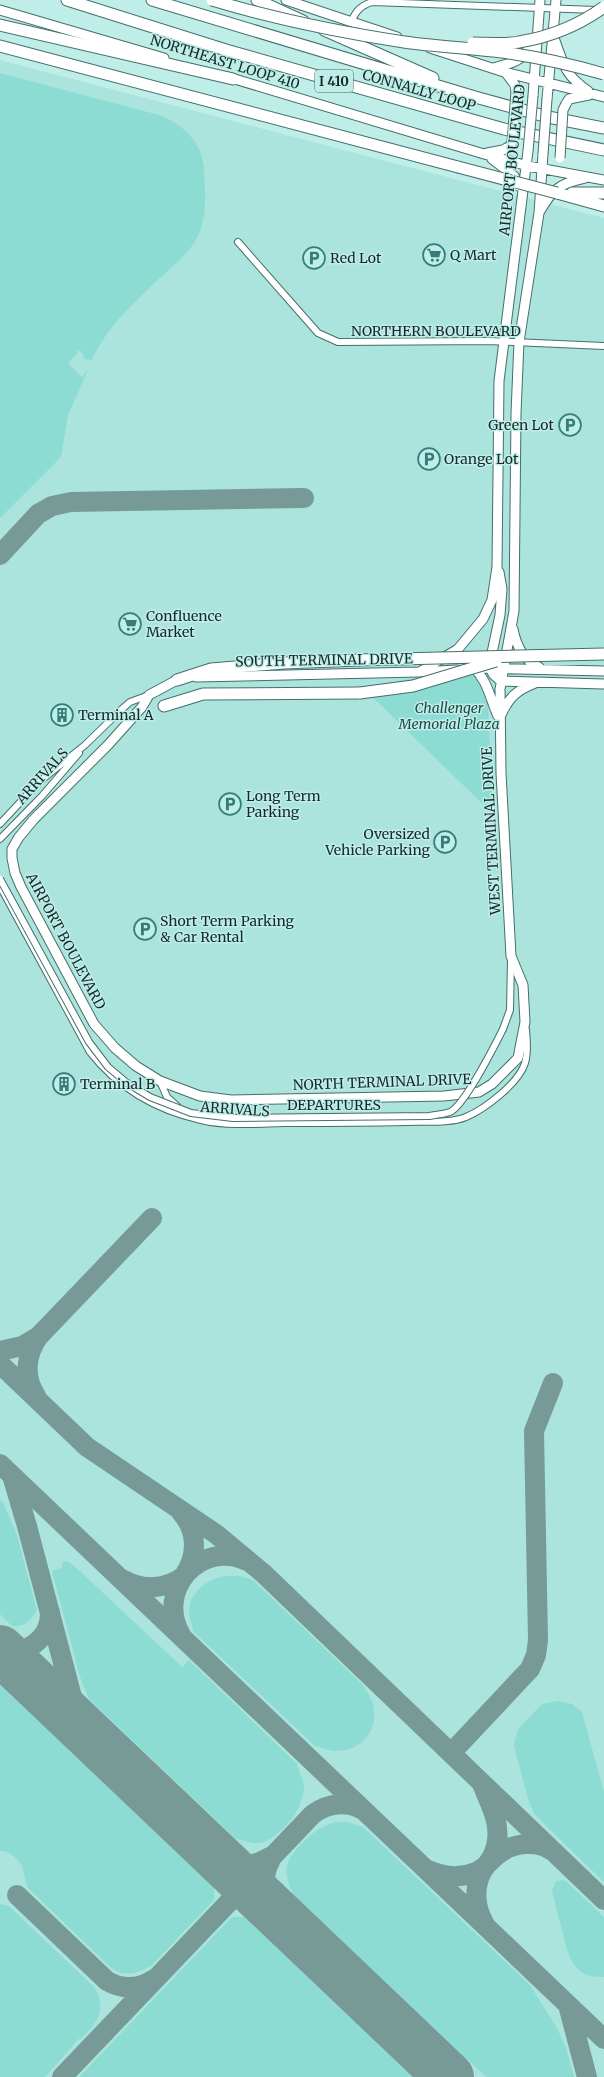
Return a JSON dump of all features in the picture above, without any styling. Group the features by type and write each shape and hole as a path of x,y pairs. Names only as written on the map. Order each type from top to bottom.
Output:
{"highway":[{"name":"CONNALLY LOOP","path":"67,0 226,50 497,127 604,150"},
{"name":"CONNALLY LOOP","path":"152,0 476,97 548,117 604,128"},
{"path":"212,0 252,12 328,29 551,61 604,74"},
{"path":"257,0 476,97"},
{"path":"430,44 518,42 559,32 588,19 604,7"},
{"path":"0,25 233,79"},
{"path":"0,46 558,192 604,206"},
{"path":"558,192 604,193"},
{"path":"177,680 211,669 284,663 604,654"},
{"path":"164,706 203,694 360,694 413,686 512,656"}],"main road":[{"path":"286,0 504,72 604,97"},
{"name":"AIRPORT BOULEVARD","path":"418,672 442,660 458,649 483,619 492,600 497,567 499,381 503,342 528,166 539,4"},
{"name":"AIRPORT BOULEVARD","path":"501,681 514,611 516,413 519,342 539,213 548,83 556,4"},
{"name":"NORTHEAST LOOP 410","path":"0,12 38,20 484,154 528,166 604,180"},
{"path":"553,35 565,70 577,84 593,94"},
{"path":"493,68 518,61 525,55 537,36"},
{"path":"484,154 502,150 510,146 512,142 516,92 515,85 504,72"},
{"path":"575,174 561,164 560,158 563,110 569,99 593,94"},
{"path":"484,154 501,165 515,178 522,205"},
{"path":"539,213 550,195 558,188 572,181 589,177"},
{"path":"497,567 502,589 500,616 489,667 494,676 501,681 604,684"},
{"path":"512,622 515,640 528,663 542,669"},
{"name":"SOUTH TERMINAL DRIVE","path":"149,695 177,680 210,676 418,672 489,667 604,671"},
{"path":"474,668 485,680 490,699 500,719"},
{"path":"560,682 562,678 598,677 604,675"},
{"name":"WEST TERMINAL DRIVE","path":"501,681 500,719 511,956"},
{"path":"500,719 506,705 520,689 539,682"},
{"name":"AIRPORT BOULEVARD","path":"136,1066 116,1048 94,1024 21,887 15,873 12,849 19,837 34,819 108,745 142,707 149,695"},
{"name":"NORTH TERMINAL DRIVE","path":"136,1066 160,1081 200,1096 231,1100 444,1096 479,1092 492,1084 518,1058 525,1022 523,985 511,956"}],"street":[{"path":"351,22 357,10 363,5 372,2 556,4 604,10"},
{"name":"NORTHERN BOULEVARD","path":"238,242 318,332 327,338 350,343 519,342 604,346"},
{"path":"0,824 39,782 85,745 130,702 149,695"},
{"name":"ARRIVALS","path":"0,839 42,796 85,745"},
{"name":"DEPARTURES","path":"0,879 89,1042 108,1067 127,1083 150,1097 191,1112 232,1118 414,1117 451,1112 466,1093 503,1029 510,1010 511,956"},
{"name":"ARRIVALS","path":"0,886 82,1040 104,1070 123,1086 143,1099 166,1110 202,1121 240,1124 383,1122 447,1120 465,1117 493,1100 516,1080 525,1063 527,1043 525,1022"},
{"path":"160,1081 167,1097 171,1101 179,1108 202,1121"}],"shaded area":[{"path":"0,60 604,218 604,2077 0,2077"}],"green space":[{"path":"0,73 159,115 168,119 184,129 196,143 200,151 203,160 205,199 201,228 190,249 122,315 98,347 92,360 85,359 81,351 77,350 77,354 68,363 82,377 88,370 68,415 61,457 0,518"},
{"name":"Challenger Memorial Plaza","path":"471,674 486,686 493,814 363,688 409,679"},
{"path":"2,1500 17,1535 37,1611 27,1622 17,1626 12,1626 0,1614 0,1502"},
{"path":"64,1561 69,1562 82,1573 182,1667 189,1660 297,1764 304,1784 303,1795 300,1804 290,1821 275,1836 260,1843 236,1839 89,1699 80,1677 52,1571 62,1568 62,1563"},
{"path":"224,1576 240,1576 253,1580 363,1685 372,1701 374,1714 371,1731 366,1738 353,1748 345,1750 335,1751 315,1746 193,1631 189,1613 195,1593 205,1584"},
{"path":"0,1685 214,1888 214,1900 151,1966 130,1974 114,1970 27,1887 22,1866 16,1858 8,1852 0,1851"},
{"path":"558,1701 572,1704 582,1712 604,1792 604,1882 535,1815 529,1802 514,1746 519,1728 542,1704"},
{"path":"336,1822 347,1822 363,1827 530,1985 557,2028 566,2048 574,2077 486,2077 293,1894 289,1885 286,1871 289,1859 311,1834 326,1825"},
{"path":"563,1880 604,1917 604,1977 593,1977 585,1974 578,1969 569,1956 552,1890 556,1881"},
{"path":"0,1904 9,1906 95,1988 100,2003 100,2010 96,2022 92,2028 81,2039 80,2038 45,2077 0,2077"},
{"path":"232,1917 244,1917 412,2077 79,2077"}],"taxiway":[{"path":"0,555 38,514 52,506 71,502 304,498"},
{"path":"0,1351 22,1346 39,1336 152,1218"},
{"path":"36,1396 29,1381 28,1365 31,1350 39,1336"},
{"path":"0,1364 87,1447 216,1534 264,1574 604,1900"},
{"path":"452,1752 530,1669 536,1655 538,1640 534,1431 553,1383"},
{"path":"0,1464 604,2039"},
{"path":"13,1479 27,1526 77,1716 89,1735"},
{"path":"181,1512 190,1526 194,1542 192,1558 185,1574"},
{"path":"181,1635 174,1618 174,1602 178,1586 187,1573 199,1563 213,1557 230,1556 247,1561"},
{"path":"124,1580 139,1586 154,1587 170,1584 184,1576"},
{"path":"0,1646 18,1650 35,1644 46,1630 50,1612"},
{"path":"482,1784 493,1812 498,1833 495,1849 483,1870 478,1883 476,1897 477,1904 484,1923"},
{"path":"62,2077 313,1814 325,1807 338,1804 351,1805 363,1810"},
{"path":"428,1870 446,1876 464,1876 480,1870 500,1853 518,1845 540,1845 552,1851"},
{"path":"212,1852 240,1865 254,1864 270,1857"},
{"path":"271,1859 265,1874 265,1888 278,1914"},
{"path":"17,1895 107,1981 119,1986 131,1987 143,1985 154,1979"},
{"path":"568,2005 587,2077"}],"runway":[{"path":"0,1650 449,2077"}],"place":[{"name":"Q Mart","path":"434,255"},
{"name":"Red Lot","path":"314,258"},
{"name":"Green Lot","path":"570,425"},
{"name":"Orange Lot","path":"429,459"},
{"name":"Confluence Market","path":"130,624"},
{"name":"Terminal A","path":"62,715"},
{"name":"Long Term Parking","path":"230,804"},
{"name":"Oversized Vehicle Parking","path":"445,842"},
{"name":"Short Term Parking & Car Rental","path":"145,929"},
{"name":"Terminal B","path":"64,1084"}]}
